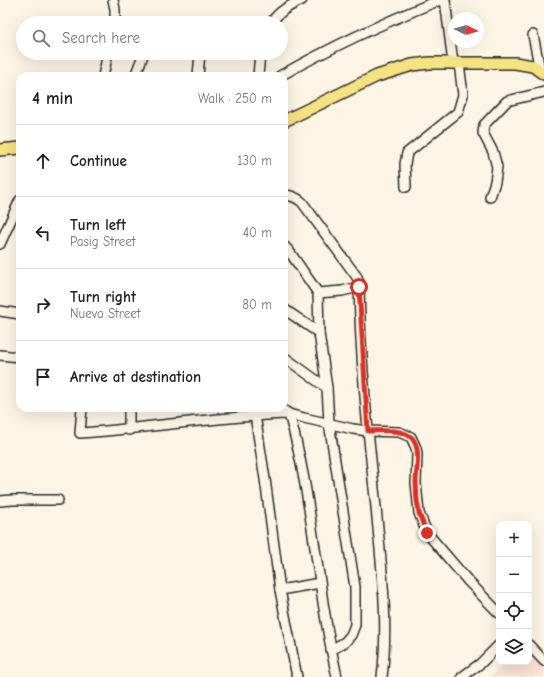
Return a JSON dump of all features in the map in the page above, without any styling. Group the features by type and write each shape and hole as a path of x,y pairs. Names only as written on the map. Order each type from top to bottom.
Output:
{"main road":[{"path":"288,119 377,76 421,64 515,63 533,66 543,73"},
{"path":"0,150 16,148"}],"street":[{"path":"113,0 115,16"},
{"path":"276,16 283,9 302,0"},
{"path":"287,72 312,58 365,33 440,0"},
{"path":"406,187 405,164 407,153 458,112 463,95 444,0"},
{"path":"533,35 543,73"},
{"path":"104,72 106,60"},
{"path":"137,72 141,60"},
{"path":"198,72 199,60"},
{"path":"258,72 259,60"},
{"path":"490,197 495,182 497,167 493,152 483,133 484,126 507,101 544,92"},
{"path":"288,195 297,198 302,202 357,276 359,287 368,431 384,597 385,650 382,677"},
{"path":"0,244 16,209"},
{"path":"288,250 318,293 319,333 327,388 329,423 354,573 356,605 355,625 351,635 345,642 331,650"},
{"path":"318,293 342,291 359,287"},
{"path":"0,311 16,313"},
{"path":"288,312 319,333"},
{"path":"0,354 16,356"},
{"path":"288,360 327,388"},
{"path":"82,412 80,433 130,430 255,415 289,414 368,431 399,432 406,434 410,437 416,448 416,483 419,513 427,533 468,581 496,610"},
{"path":"129,412 130,430"},
{"path":"286,412 289,414 298,447 308,495 320,583 337,677"},
{"path":"255,415 280,590 297,677"},
{"path":"0,501 58,500"},
{"path":"280,590 320,583"},
{"path":"462,677 481,663 496,648"},
{"path":"532,648 544,661"}],"shaded area":[{"path":"532,652 544,664 544,677 491,677 503,665 532,665"}],"route":[{"path":"359,287 368,431 399,432 406,434 414,442 417,454 416,483 419,513 427,533"}]}
